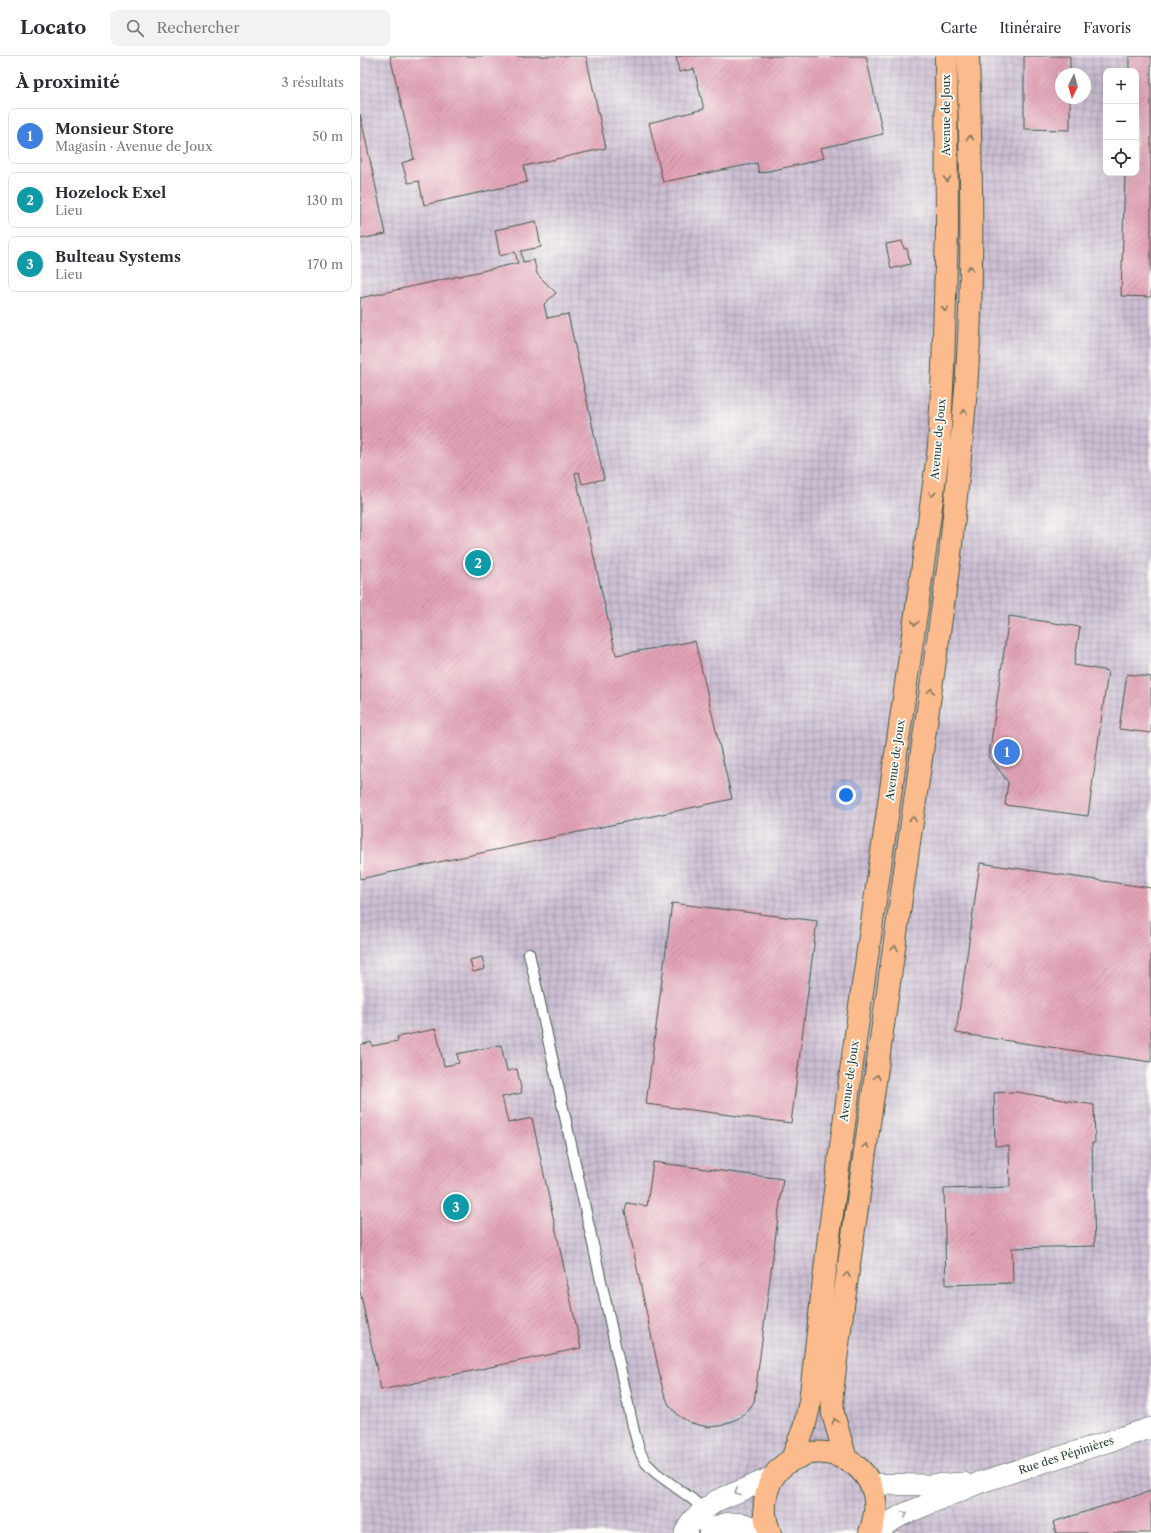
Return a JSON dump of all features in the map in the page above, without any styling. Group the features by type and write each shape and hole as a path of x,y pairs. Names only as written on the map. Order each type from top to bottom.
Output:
{"main road":[{"name":"Avenue de Joux","path":"792,1459 804,1428 810,1402 829,1236 856,1034 939,446 947,229 946,56"},
{"name":"Avenue de Joux","path":"846,1459 833,1414 832,1392 848,1269 950,556 961,451 967,373 971,230 968,56"},
{"path":"769,1533 764,1516 764,1502 767,1489 773,1477 792,1459 810,1453 828,1453 846,1459 860,1469 870,1484 875,1500 875,1518 870,1533"}],"street":[{"name":"Rue des Pépinières","path":"870,1533 902,1515 981,1482 1151,1428"},
{"path":"685,1533 693,1519 716,1501 773,1477"},
{"name":"Rue des Pépinières","path":"870,1484 929,1485 981,1482"},
{"path":"715,1529 727,1523 738,1523 757,1527 769,1533"}],"lane":[{"path":"529,953 634,1431 640,1452 646,1463 656,1473 705,1510 715,1529"}],"shaded area":[{"path":"360,56 1151,56 1151,1533 360,1533"}],"building":[{"path":"390,56 586,56 606,148 524,166 527,182 424,205 419,181 408,183 402,163 414,159"},
{"path":"676,56 866,56 883,134 821,148 824,158 802,164 759,173 757,163 663,182 649,123 704,109 694,69 679,72"},
{"path":"1024,56 1070,56 1070,68 1055,68 1055,104 1070,104 1070,130 1024,129"},
{"path":"1129,56 1151,56 1151,297 1121,296 1125,176 1139,176 1139,68 1129,68"},
{"path":"360,114 386,234 360,239"},
{"path":"536,221 541,247 521,251 523,262 534,260 537,274 556,293 544,304 547,318 568,314 604,479 582,484 579,472 575,473 616,655 695,641 732,799 360,879 360,298 518,263 515,252 500,256 495,230"},
{"path":"902,241 904,249 907,248 910,264 891,269 886,244"},
{"path":"1009,616 1080,627 1074,665 1108,671 1088,816 1005,805 1008,782 989,756"},
{"path":"1127,674 1151,677 1151,733 1119,729"},
{"path":"980,863 1151,888 1151,1062 956,1033"},
{"path":"672,903 817,921 791,1123 646,1104"},
{"path":"482,957 485,969 473,972 470,960"},
{"path":"436,1029 444,1066 459,1063 457,1054 501,1045 507,1071 517,1069 522,1093 502,1097 508,1123 532,1118 581,1348 381,1390 360,1291 360,1045 371,1042 372,1046 398,1041 397,1037"},
{"path":"1016,1092 1094,1105 1095,1143 1092,1143 1095,1246 1012,1248 1013,1283 946,1285 944,1189 1010,1187 1009,1146 995,1146 994,1093"},
{"path":"653,1162 783,1179 754,1402 739,1418 721,1426 708,1427 691,1423 679,1416 669,1405 663,1391 625,1211 627,1203 647,1206"},
{"path":"1151,1491 1151,1533 1056,1533 1053,1522"}],"place":[{"name":"Hozelock Exel","path":"478,563"},
{"name":"Monsieur Store","path":"1007,752"},
{"name":"Bulteau Systems","path":"456,1207"}]}
